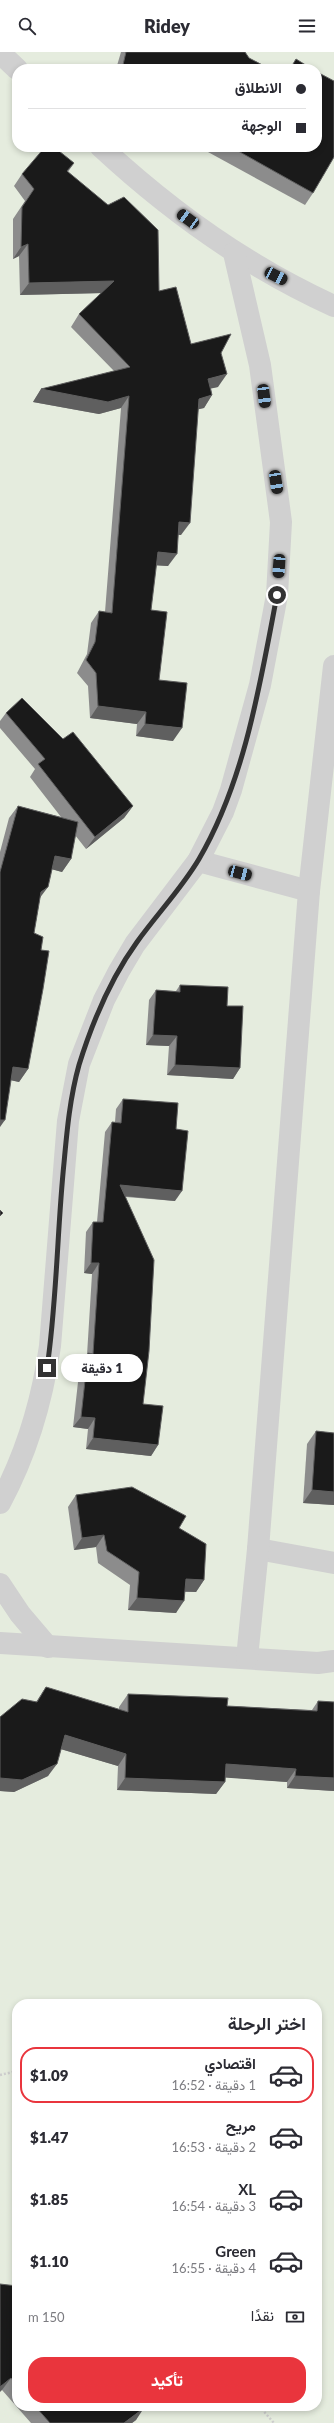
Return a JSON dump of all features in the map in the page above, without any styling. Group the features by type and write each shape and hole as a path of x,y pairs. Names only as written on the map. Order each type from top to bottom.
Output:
{"street":[{"path":"0,52 12,64"},
{"path":"107,152 177,211 234,253 334,306"},
{"path":"0,1503 26,1447 45,1380 50,1346 68,1121 80,1064 104,1000 118,971 135,944 198,862 231,790 260,685 277,595 281,522 260,365 234,253"},
{"path":"247,1658 258,1549 309,891 334,666"},
{"path":"198,862 309,891"},
{"path":"258,1549 334,1563"},
{"path":"0,1584 20,1614 48,1647"},
{"path":"0,1643 318,1663 334,1661"}],"path":[{"path":"0,2075 12,2072"},
{"path":"263,2411 274,2423"}],"shaded area":[{"path":"0,52 334,52 334,2423 0,2423"}],"building":[{"path":"126,52 245,52 249,58 260,64 123,64"},
{"path":"296,59 304,64 293,64"},
{"path":"322,75 334,81 334,157 313,193 240,152 322,152"},
{"path":"41,152 60,152 74,163 67,171 108,205 124,197 158,230 159,291 176,287 191,344 231,334 221,353 227,374 208,379 212,395 199,399 190,523 179,522 177,554 158,552 151,610 167,612 159,680 187,683 182,728 145,724 146,712 98,706 96,673 86,660 95,642 99,611 112,613 129,396 108,402 41,389 130,367 79,314 114,281 29,283 28,244 21,247 22,207 34,189 22,174"},
{"path":"22,698 63,739 73,732 133,806 95,837 38,764 45,759 6,713"},
{"path":"18,806 78,822 71,859 55,856 48,887 41,892 34,933 43,937 41,950 49,951 43,989 28,1069 13,1067 5,1120 0,1120 0,872"},
{"path":"180,985 228,987 227,1006 243,1006 240,1068 175,1065 177,1036 153,1035 156,990 180,992"},
{"path":"123,1099 178,1103 176,1129 188,1131 182,1191 120,1185 154,1260 149,1351 143,1404 163,1406 158,1445 93,1438 95,1418 81,1417 88,1353 93,1354 99,1263 91,1263 93,1222 103,1222 112,1122 121,1123"},
{"path":"316,1431 334,1433 334,1492 312,1490"},
{"path":"132,1487 186,1516 179,1528 206,1544 204,1580 186,1579 184,1601 137,1598 139,1572 107,1551 104,1535 82,1538 76,1495"},
{"path":"46,1687 128,1712 128,1694 228,1698 227,1706 317,1711 318,1701 334,1702 334,1778 295,1776 296,1769 226,1764 225,1782 125,1778 126,1754 65,1735 57,1764 22,1780 0,1778 0,1717 22,1699 37,1702"},
{"path":"0,2284 12,2285 12,2379 11,2378 0,2387"},
{"path":"39,2411 140,2411 124,2423 50,2423"}],"route":[{"path":"47,1368 68,1121 72,1095 80,1064 104,1000 118,971 135,944 198,862 223,812 240,761 260,685 277,595"}]}
